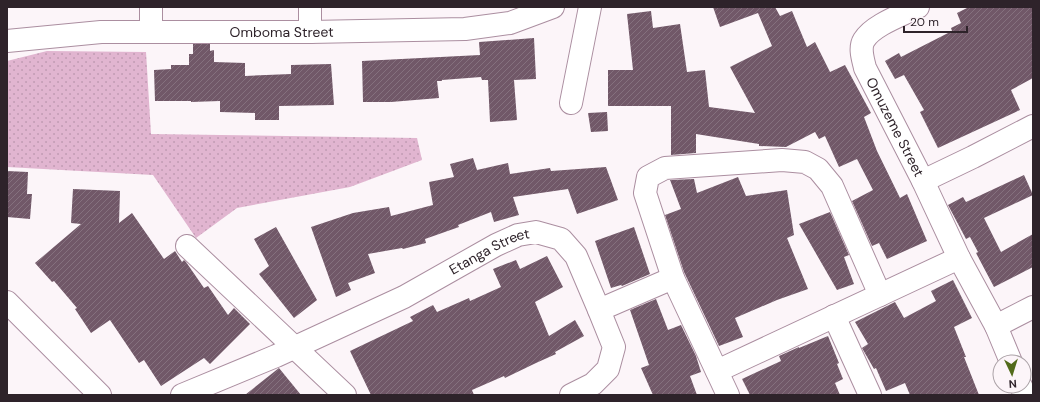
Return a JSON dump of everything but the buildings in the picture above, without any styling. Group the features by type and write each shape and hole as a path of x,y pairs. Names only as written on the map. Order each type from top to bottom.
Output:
{"street":[{"path":"151,7 151,32"},
{"path":"310,7 310,32"},
{"name":"Omboma Street","path":"7,41 101,32 310,32 465,29 510,23 553,7"},
{"path":"571,103 590,7"},
{"name":"Omuzeme Street","path":"918,7 873,31 863,40 861,51 864,68 923,181 973,158 1033,126"},
{"path":"728,395 673,278 645,193 648,177 665,168 782,160 805,162 818,169 832,186 880,295"},
{"path":"923,181 959,258 996,326 1008,354"},
{"name":"Etanga Street","path":"182,395 276,356 404,297 496,245 518,235 536,232 562,239 576,256 614,347 608,369 593,384 571,395"},
{"path":"187,246 345,395"},
{"path":"717,372 959,258"},
{"path":"599,310 673,278"},
{"path":"7,302 100,395"},
{"path":"996,326 1033,307"},
{"path":"834,316 870,395"}],"shaded area":[{"path":"47,51 146,52 151,134 417,138 422,160 350,187 237,208 196,238 153,175 7,167 7,61"}]}
